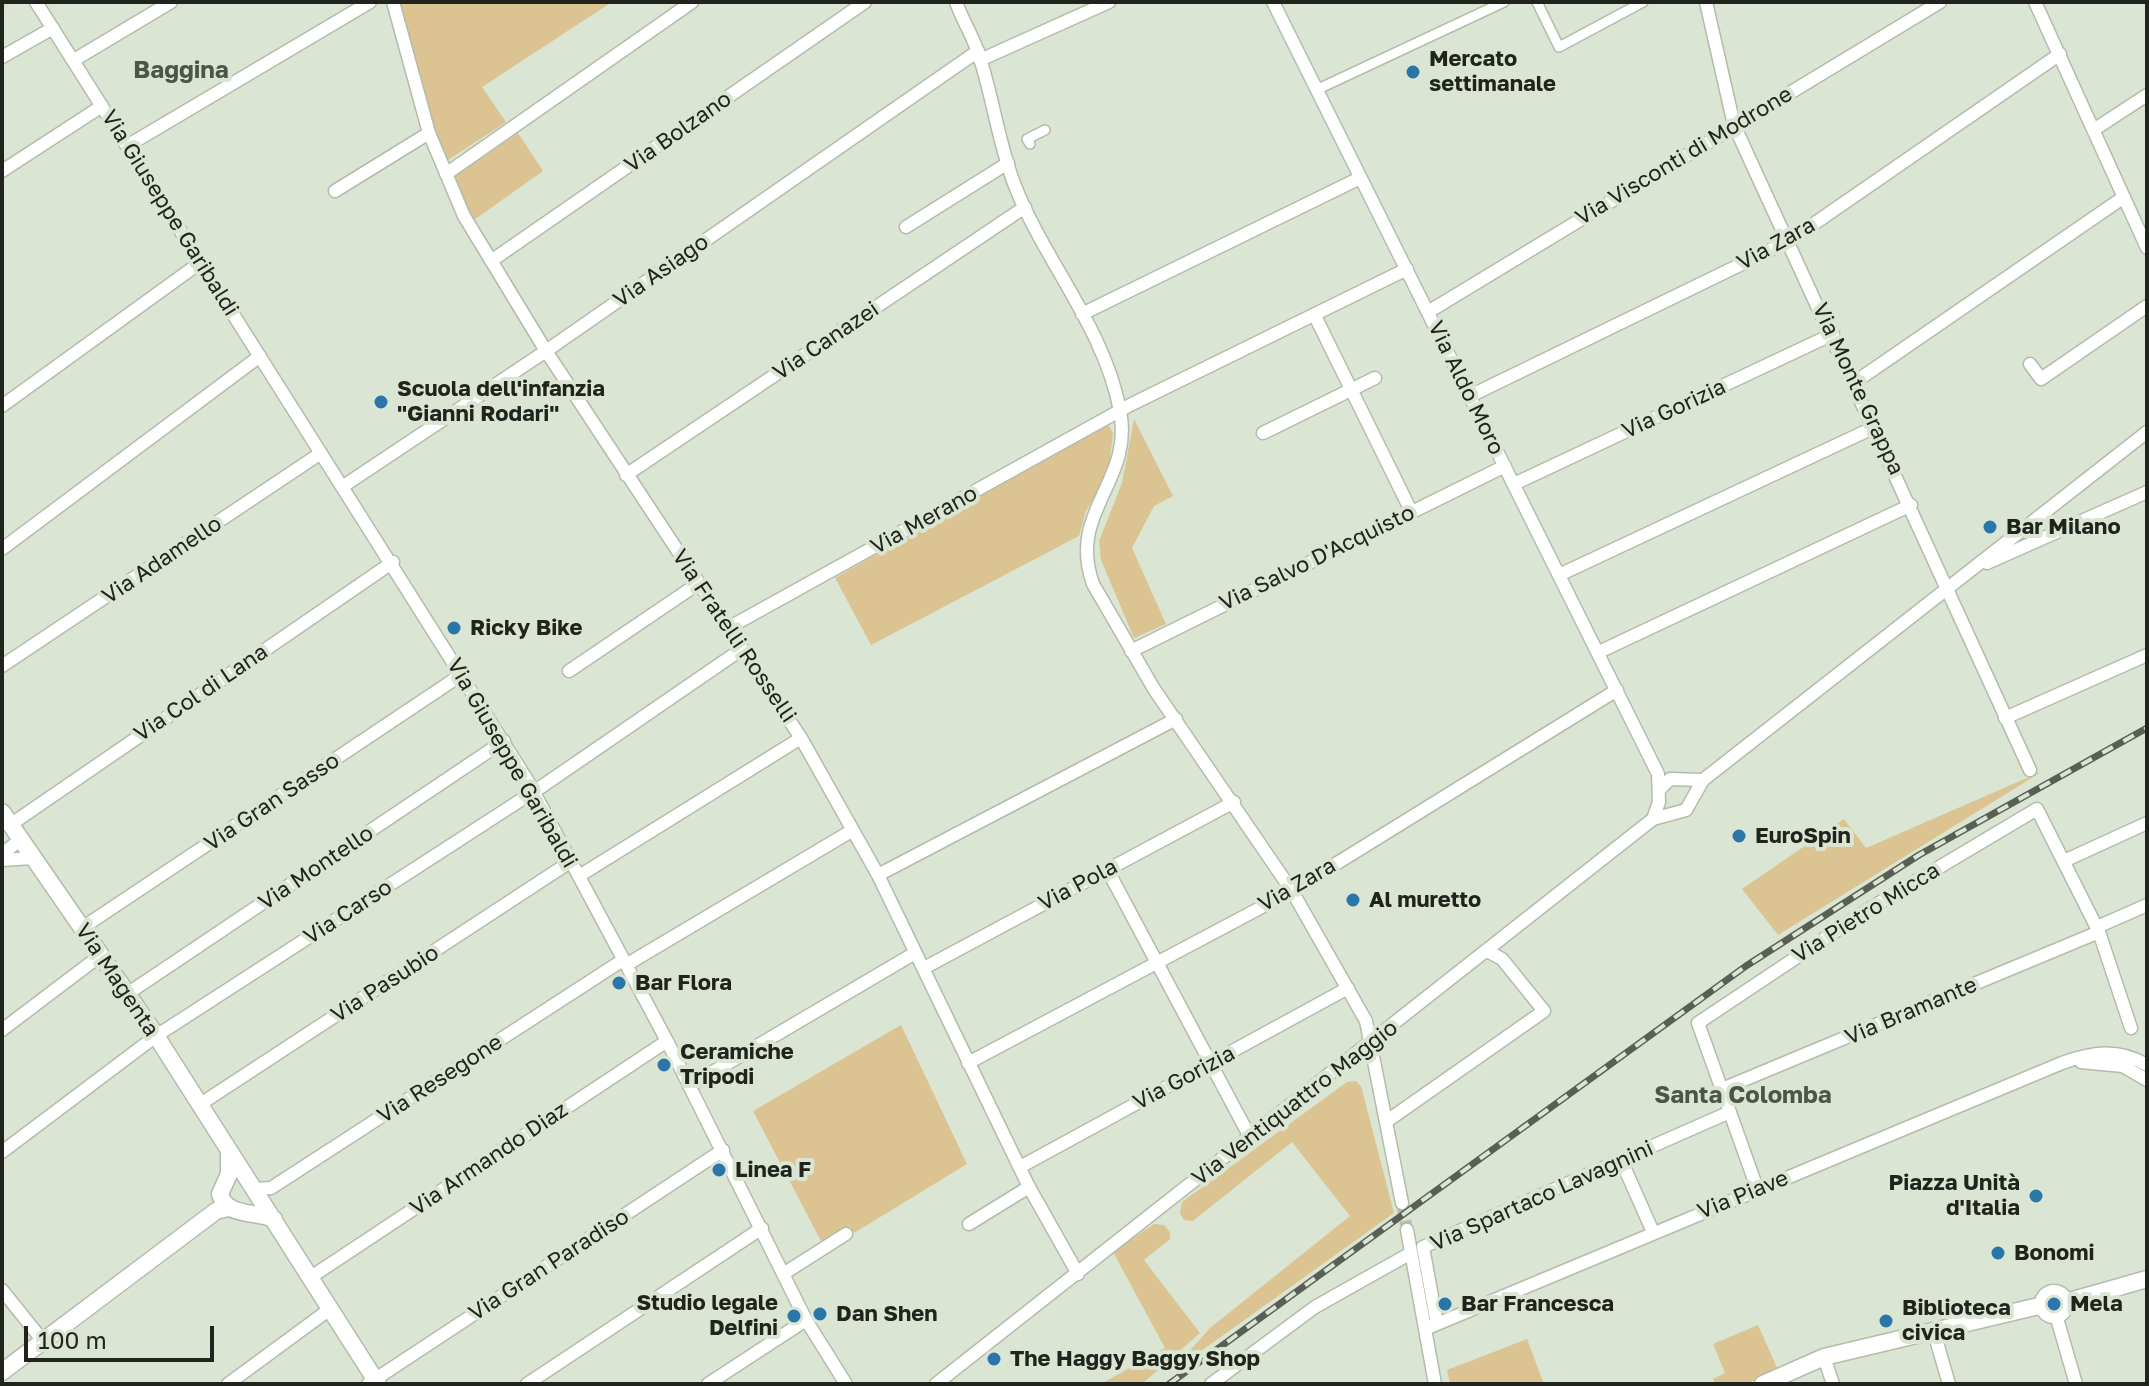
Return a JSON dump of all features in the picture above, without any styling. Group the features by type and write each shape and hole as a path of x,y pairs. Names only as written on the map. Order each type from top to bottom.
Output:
{"street":[{"name":"Via Giuseppe Garibaldi","path":"36,2 342,487 393,562 461,675 537,790 570,862 667,1041 806,1320 846,1384"},
{"path":"74,60 171,2"},
{"path":"127,146 370,2"},
{"name":"Via Fratelli Rosselli","path":"393,2 429,133 446,174 491,261 626,475 801,738 878,875 1029,1187 1078,1274"},
{"path":"446,174 692,2"},
{"name":"Via Bolzano","path":"491,261 865,2"},
{"path":"956,2 979,56 1008,163 1025,207 1108,369 1120,411 1123,441 1119,463 1089,521 1087,565 1131,651 1292,891 1348,988 1371,1041 1402,1203"},
{"name":"Via Asiago","path":"342,487 979,56 1109,2"},
{"name":"Via Aldo Moro","path":"1273,2 1617,690 1664,777 1659,795"},
{"path":"1316,90 1504,2"},
{"path":"1537,2 1559,47 1643,2"},
{"name":"Via Monte Grappa","path":"1706,2 1734,125 1833,334 2030,770"},
{"name":"Via Visconti di Modrone","path":"1428,312 1940,2"},
{"path":"2035,2 2147,248"},
{"path":"2,57 53,28"},
{"name":"Via Zara","path":"1470,396 1789,241 2060,54"},
{"path":"2095,129 2147,95"},
{"path":"2,171 102,106"},
{"path":"1030,144 1027,139 1045,130"},
{"path":"335,191 429,133"},
{"path":"906,227 1008,163"},
{"path":"1082,314 1360,178"},
{"path":"1855,382 2124,197"},
{"name":"Via Canazei","path":"626,475 1025,207"},
{"path":"2,406 201,262"},
{"name":"Via Merano","path":"728,628 1120,411 1407,269"},
{"path":"2030,364 2041,379 2147,306"},
{"path":"1315,316 1411,511"},
{"name":"Via Gorizia","path":"1514,484 1833,334"},
{"path":"2,549 260,356"},
{"path":"1263,433 1375,378"},
{"path":"1559,575 1875,427"},
{"path":"1692,802 1703,780 2147,432"},
{"name":"Via Adamello","path":"2,666 321,453"},
{"name":"Via Salvo D'Acquisto","path":"1131,651 1505,466"},
{"path":"1948,588 1956,586 1990,561 2147,492"},
{"path":"1599,652 1911,505"},
{"name":"Via Col di Lana","path":"6,818 393,562"},
{"path":"569,671 699,583"},
{"name":"Via Carso","path":"2,1152 156,1036 537,790 742,649"},
{"path":"2005,718 2147,655"},
{"name":"Via Gran Sasso","path":"82,928 461,675"},
{"name":"Via Zara","path":"968,1063 1292,891 1617,690"},
{"path":"878,875 1176,719"},
{"path":"579,876 801,738"},
{"name":"Via Montello","path":"127,994 504,741"},
{"path":"1664,777 1684,781 1703,780"},
{"path":"1684,781 1692,792 1692,802"},
{"path":"1659,795 1673,813"},
{"path":"1653,819 1659,795"},
{"name":"Via Pola","path":"924,968 1234,802"},
{"name":"Via Ventiquattro Maggio","path":"936,1384 1251,1139 1653,819 1686,810 1692,802"},
{"name":"Via Pietro Micca","path":"1722,1089 1698,1023 1869,909 2037,809 2064,861"},
{"name":"Via Magenta","path":"6,818 156,1036 311,1277 373,1382"},
{"path":"2131,1028 2098,930 2064,861 2147,823"},
{"name":"Via Resegone","path":"253,1187 271,1188 625,963 853,830"},
{"path":"2,854 20,840"},
{"path":"2,860 32,858"},
{"name":"Via Pasubio","path":"199,1105 570,862"},
{"path":"1107,869 1251,1139"},
{"name":"Via Bramante","path":"1722,1089 2098,930 2147,905"},
{"path":"1498,941 1502,959"},
{"path":"1387,1121 1544,1011 1502,959 1487,951"},
{"path":"689,1086 915,953"},
{"path":"2,1030 101,955"},
{"name":"Via Gorizia","path":"1020,1167 1348,988"},
{"name":"Via Armando Diaz","path":"311,1277 667,1041"},
{"name":"Via Piave","path":"1431,1326 2062,1063 2098,1053 2133,1063 2147,1080"},
{"path":"1722,1089 1757,1188"},
{"name":"Via Spartaco Lavagnini","path":"1431,1326 1423,1247 1730,1112"},
{"path":"227,1207 221,1188 228,1179 229,1149"},
{"name":"Via Gran Paradiso","path":"373,1382 723,1150"},
{"path":"1621,1160 1653,1232"},
{"path":"2,1372 227,1207 250,1206 253,1187 239,1176 228,1179"},
{"path":"969,1224 1029,1187"},
{"path":"227,1207 274,1219"},
{"path":"527,1384 762,1228"},
{"path":"1407,1230 1431,1326 1435,1384"},
{"path":"783,1274 846,1234"},
{"path":"1211,1384 1315,1307 1411,1253"},
{"path":"1763,1384 1824,1357 1933,1329 2055,1308 2147,1279"},
{"path":"2,1290 43,1341"},
{"path":"2055,1308 2076,1384"},
{"path":"228,1384 330,1309"},
{"path":"708,1384 806,1320"},
{"path":"1933,1329 1949,1384"},
{"path":"1824,1357 1833,1384"}],"shaded area":[{"path":"612,2 482,87 506,122 445,162 398,4"},
{"path":"518,133 543,171 474,220 454,177"},
{"path":"1134,419 1173,496 1154,506 1132,548 1166,624 1134,638 1101,560 1099,541 1122,483"},
{"path":"1109,426 1113,433 1108,475 1086,511 1079,536 871,645 835,578 1100,427"},
{"path":"2043,771 1778,935 1742,889 1844,819 1866,848"},
{"path":"901,1025 967,1164 854,1233 850,1227 822,1243 753,1111"},
{"path":"1356,1081 1361,1086 1394,1213 1169,1374 1210,1328 1350,1216 1292,1142 1193,1221 1184,1220 1180,1214 1182,1202 1347,1082"},
{"path":"1154,1224 1164,1225 1170,1232 1170,1239 1144,1260 1200,1333 1142,1384 1101,1384 1165,1348 1113,1252"},
{"path":"1758,1325 1778,1370 1746,1384 1715,1384 1713,1379 1725,1373 1713,1344"},
{"path":"1527,1339 1544,1384 1450,1384 1447,1370"}],"tunnel":[{"path":"1402,1203 1407,1230"}],"railway":[{"path":"1169,1384 1746,966 1919,855 2147,728"}],"place":[{"name":"Mercato settimanale","path":"1413,72"},
{"name":"Scuola dell'infanzia \"Gianni Rodari\"","path":"381,402"},
{"name":"Bar Milano","path":"1990,527"},
{"name":"Ricky Bike","path":"454,628"},
{"name":"EuroSpin","path":"1739,836"},
{"name":"Al muretto","path":"1353,900"},
{"name":"Bar Flora","path":"619,983"},
{"name":"Ceramiche Tripodi","path":"664,1065"},
{"name":"Linea F","path":"719,1170"},
{"name":"Piazza Unità d'Italia","path":"2036,1196"},
{"name":"Bonomi","path":"1998,1253"},
{"name":"Bar Francesca","path":"1445,1304"},
{"name":"Mela","path":"2054,1304"},
{"name":"Dan Shen","path":"820,1314"},
{"name":"Studio legale Delfini","path":"794,1316"},
{"name":"Biblioteca civica","path":"1886,1321"},
{"name":"The Haggy Baggy Shop","path":"994,1359"}],"district":[{"name":"Baggina","path":"181,70"},
{"name":"Santa Colomba","path":"1743,1095"}]}
